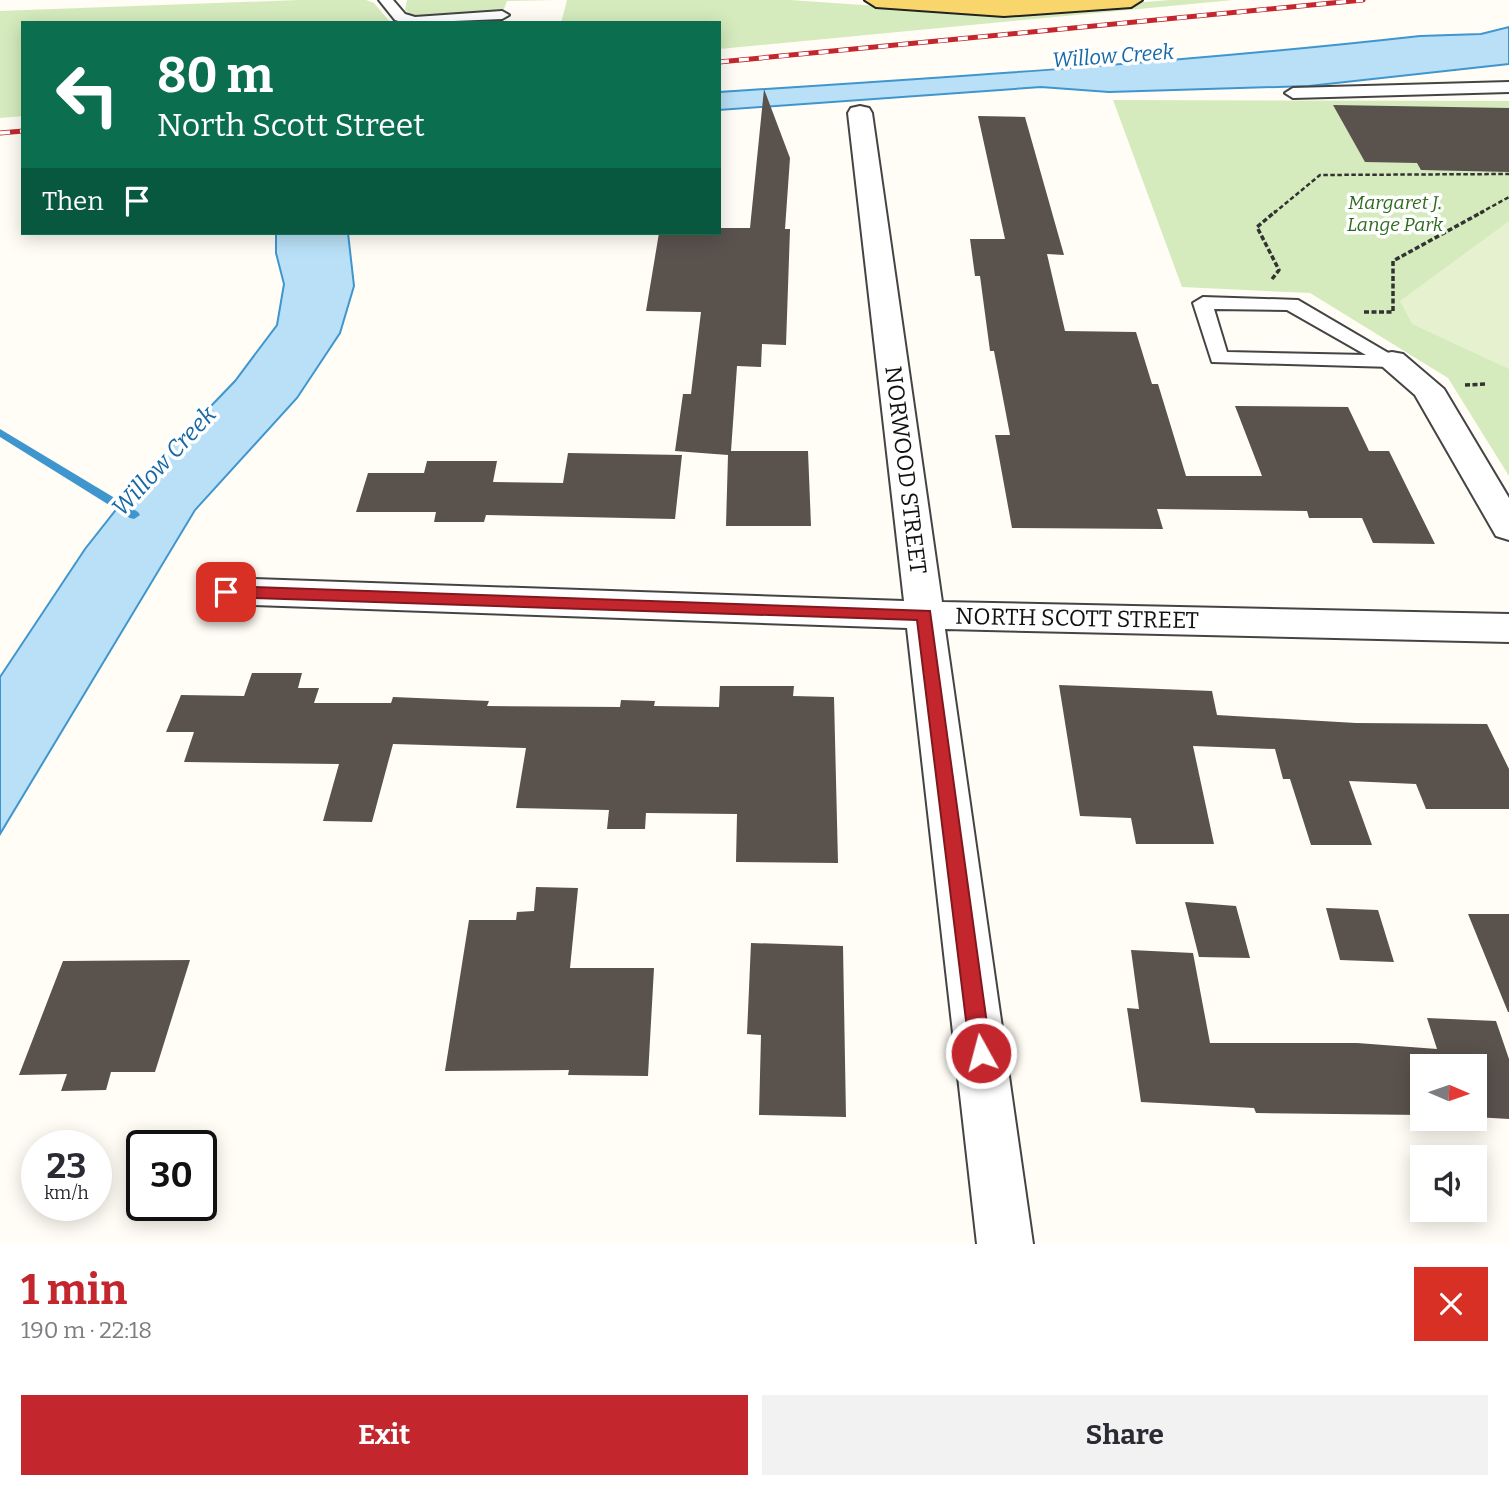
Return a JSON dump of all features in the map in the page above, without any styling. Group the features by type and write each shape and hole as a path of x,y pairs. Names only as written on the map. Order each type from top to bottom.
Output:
{"main road":[{"path":"876,0 1004,9 1131,0"}],"street":[{"name":"NORWOOD STREET","path":"860,113 1005,1244"},
{"path":"1392,361 1428,389 1509,528"},
{"name":"NORTH SCOTT STREET","path":"226,592 925,615 1509,628"}],"lane":[{"path":"386,0 400,17 411,21"},
{"path":"427,21 502,15"},
{"path":"1293,93 1509,87"},
{"path":"1203,303 1291,304 1392,361 1219,358 1203,303"}],"path":[{"path":"1263,288 1279,270 1257,227 1320,175 1509,174"},
{"path":"1363,319 1354,313 1393,312 1393,261 1509,197"},
{"path":"1457,385 1488,384"}],"green space":[{"path":"366,0 374,3 389,21 21,21 21,116 0,118 0,11"},
{"path":"407,0 556,0 507,1 504,9 415,18 405,10"},
{"path":"567,0 790,0 994,14 1170,0 1233,0 721,49 721,21 562,21"},
{"name":"Margaret J. Lange Park","path":"1113,100 1509,101 1509,476 1448,378 1310,293 1182,287"},
{"path":"1509,221 1509,369 1412,324 1400,301"}],"water":[{"path":"1509,27 1509,64 1309,86 1109,92 1041,87 721,110 721,92 982,75 1420,36 1481,34"},
{"name":"Willow Creek","path":"276,235 348,235 354,286 340,333 297,398 195,510 0,834 0,677 85,549 137,483 235,381 277,325 284,284 276,253"}],"building":[{"path":"764,89 790,158 785,229 790,229 786,345 762,344 761,367 737,366 731,451 808,451 811,526 726,526 728,455 675,451 683,394 691,394 701,312 646,311 659,235 721,235 721,228 750,228"},
{"path":"1333,105 1509,108 1509,172 1421,170 1417,163 1365,162"},
{"path":"978,116 1025,117 1064,255 1047,254 1065,331 1136,332 1152,384 1158,384 1186,476 1262,476 1235,406 1348,407 1369,451 1389,451 1435,544 1373,543 1362,518 1309,518 1307,511 1157,509 1163,529 1012,528 995,435 1010,435 994,351 990,351 980,276 975,276 970,239 1005,239"},
{"path":"568,453 682,455 675,519 486,515 484,522 434,522 436,512 356,512 368,473 424,473 427,461 497,461 493,482 563,483"},
{"path":"252,673 302,673 298,688 319,688 314,703 391,703 393,697 489,701 487,706 620,707 621,700 655,701 654,706 719,707 720,686 794,686 793,696 834,697 838,863 736,862 737,814 646,813 645,829 607,829 609,810 516,808 526,748 393,744 372,822 323,821 339,764 184,762 194,732 166,732 181,695 244,696"},
{"path":"1059,685 1212,691 1217,715 1356,723 1487,724 1509,769 1509,809 1426,809 1416,784 1349,781 1372,845 1311,845 1290,779 1283,779 1275,749 1193,746 1214,844 1136,844 1131,818 1080,816"},
{"path":"536,887 578,888 570,968 654,968 648,1076 568,1075 569,1070 445,1071 469,920 516,920 517,912 534,911"},
{"path":"1185,902 1236,906 1250,958 1199,957"},
{"path":"1326,908 1378,910 1394,962 1340,960"},
{"path":"1468,914 1509,914 1509,1012 1508,1012"},
{"path":"751,943 843,946 846,1117 759,1115 761,1035 747,1034"},
{"path":"1131,950 1193,953 1210,1043 1357,1043 1437,1049 1427,1018 1496,1021 1509,1059 1509,1119 1488,1118 1488,1054 1410,1054 1410,1115 1256,1113 1254,1108 1141,1102 1127,1008 1139,1009"},
{"path":"190,960 155,1072 111,1072 106,1090 61,1091 67,1074 19,1075 63,961"}],"waterway":[{"name":"Willow Creek","path":"0,432 134,515"}],"railway":[{"path":"721,62 1363,0"},
{"path":"0,133 21,131"}],"route":[{"path":"226,592 925,615 981,1053"}]}
